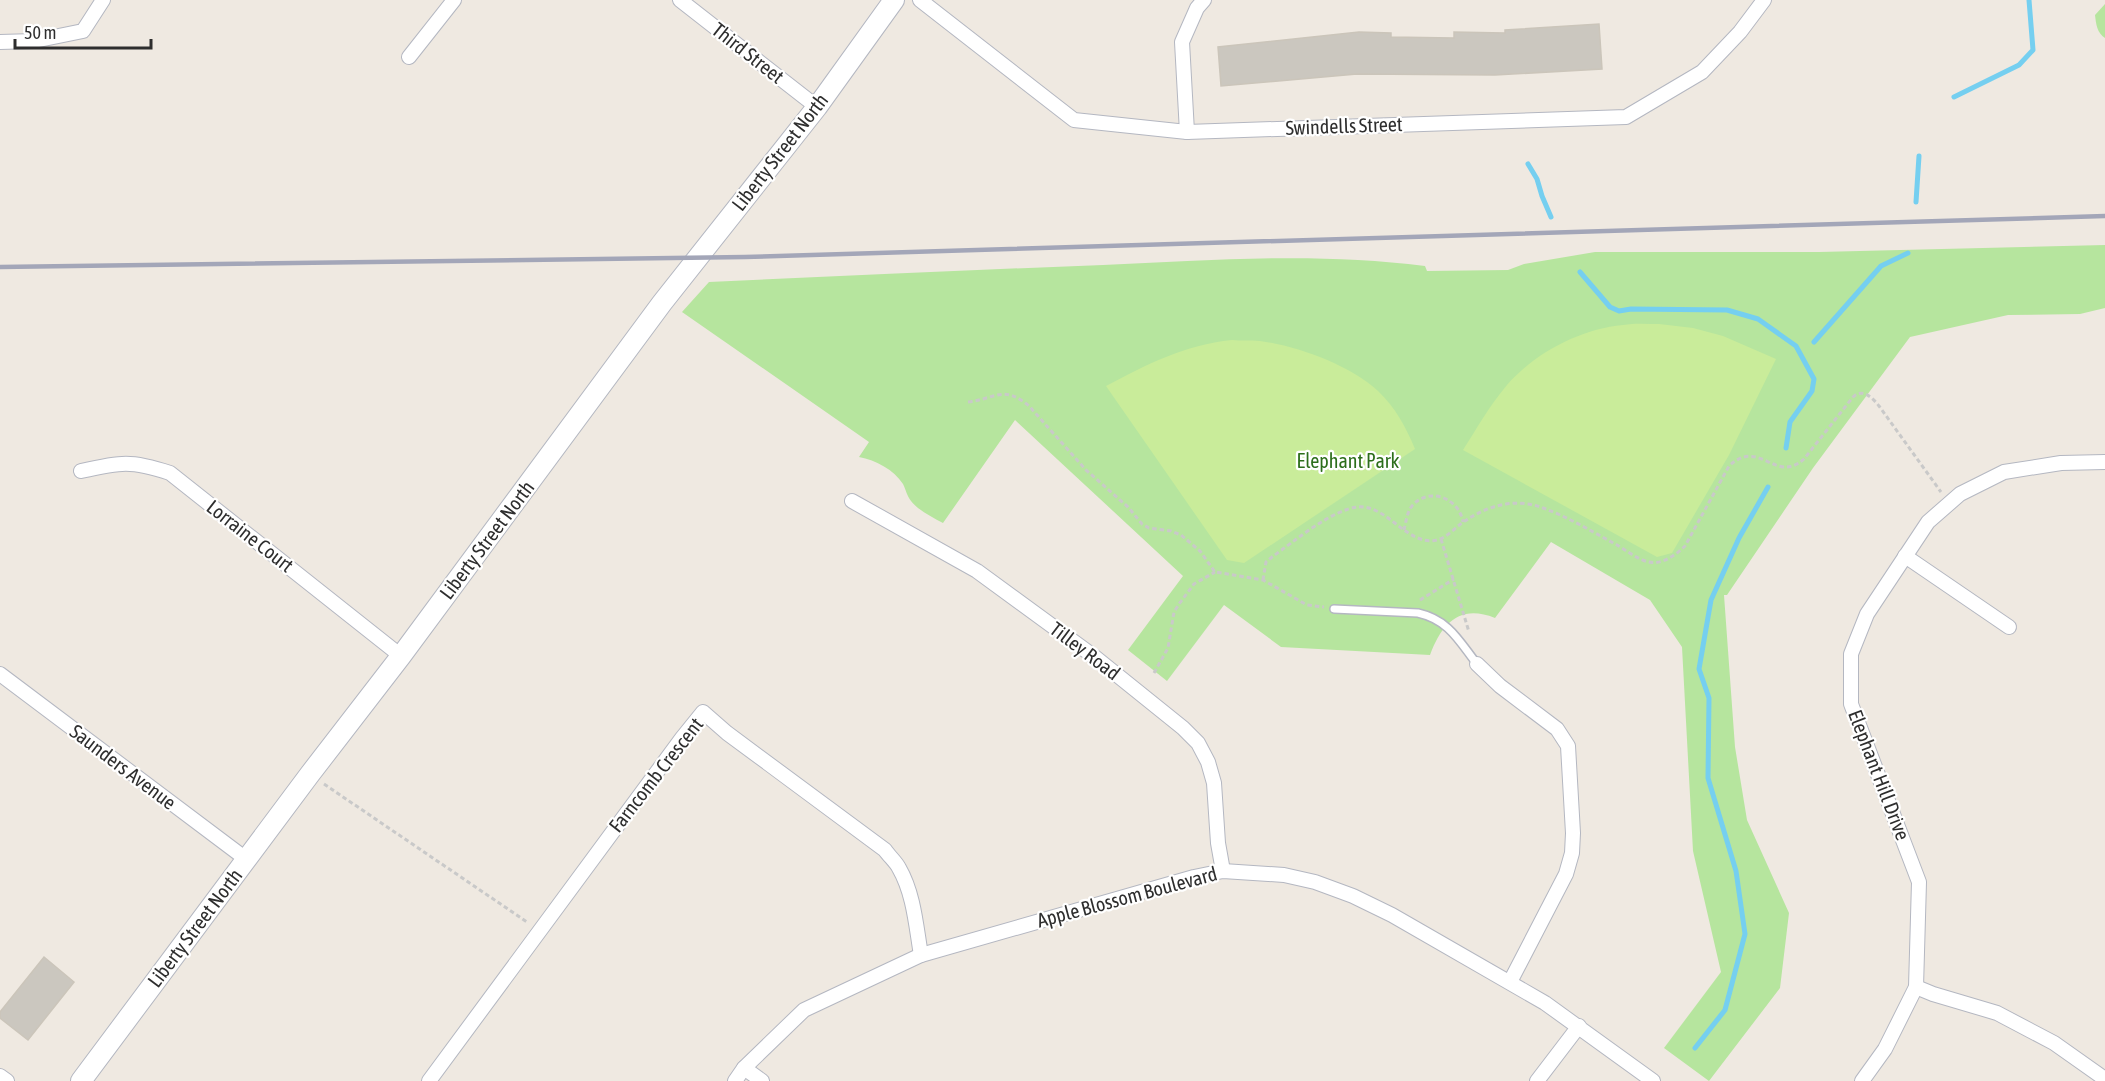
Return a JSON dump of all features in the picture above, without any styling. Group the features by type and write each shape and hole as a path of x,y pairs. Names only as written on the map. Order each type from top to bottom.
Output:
{"main road":[{"name":"Liberty Street North","path":"81,1081 401,656 662,303 817,107 894,0"}],"street":[{"path":"0,42 34,41 83,31 104,0"},
{"path":"409,57 454,0"},
{"name":"Third Street","path":"680,0 817,107"},
{"name":"Swindells Street","path":"920,0 1074,120 1187,132 1626,117 1702,72 1740,32 1764,0"},
{"path":"1187,132 1182,42 1197,8 1204,0"},
{"name":"Elephant Hill Drive","path":"1862,1081 1885,1049 1916,987 1919,882 1851,704 1851,654 1868,614 1928,522 1960,494 2004,472 2061,464 2105,462"},
{"name":"Lorraine Court","path":"81,471 116,463 141,464 170,473 401,656"},
{"name":"Tilley Road","path":"852,501 977,571 1096,658 1183,728 1198,743 1208,762 1214,783 1218,843 1223,871"},
{"path":"1905,556 2009,627"},
{"path":"1477,664 1500,686 1557,729 1568,746 1572,853 1566,874 1510,982"},
{"name":"Saunders Avenue","path":"0,674 246,859"},
{"name":"Farncomb Crescent","path":"429,1081 538,930 703,712 727,733 885,850 899,868 907,886 913,905 921,955"},
{"name":"Apple Blossom Boulevard","path":"735,1081 744,1068 804,1010 921,955 1194,876 1223,871 1284,875 1315,882 1353,896 1392,915 1510,982 1579,1026 1653,1081"},
{"path":"1916,987 1997,1013 2054,1043 2105,1079"},
{"path":"1537,1081 1579,1026"},
{"path":"744,1068 762,1081"},
{"path":"0,1076 7,1081"}],"lane":[{"path":"1334,609 1418,613 1440,621 1454,634 1477,664"}],"path":[{"path":"1263,580 1266,562 1272,557 1333,516 1358,507 1369,508 1421,539 1442,539 1463,522 1485,510 1521,502 1552,512 1648,562 1669,559 1685,546 1729,466 1738,457 1749,455 1781,466 1795,466 1853,397 1862,392 1879,406 1949,503"},
{"path":"968,402 1002,393 1010,393 1019,398 1029,406 1086,470 1128,507 1142,524 1149,528 1181,535 1200,551 1215,572"},
{"path":"1404,530 1413,504 1431,495 1454,503 1462,514 1463,522"},
{"path":"1442,539 1477,664"},
{"path":"1154,673 1168,648 1174,612 1194,584 1215,572 1263,580 1307,604 1334,609"},
{"path":"1399,613 1454,579"},
{"path":"310,774 538,930"}],"green space":[{"path":"2105,4 2105,38 2096,25 2095,15"},
{"name":"Elephant Park","path":"2105,245 2105,308 2080,314 2008,315 1910,337 1813,468 1727,595 1724,595 1735,747 1747,820 1789,913 1780,988 1709,1081 1664,1048 1721,972 1693,851 1682,647 1650,600 1551,542 1495,618 1472,613 1454,619 1440,634 1430,655 1281,647 1224,605 1167,681 1128,650 1183,576 1015,420 943,523 914,505 903,484 890,470 878,463 859,457 869,442 682,312 709,282 1264,258 1385,262 1425,266 1427,271 1508,270 1524,264 1595,252 1819,252"},
{"path":"1659,324 1693,328 1723,336 1776,359 1729,455 1672,553 1657,557 1463,450 1507,385 1518,373 1559,344 1607,327"},
{"path":"1232,340 1260,341 1290,347 1322,358 1353,373 1378,391 1390,404 1404,425 1415,449 1244,563 1227,560 1106,386 1182,351"}],"building":[{"path":"1599,24 1602,69 1495,75 1357,74 1221,86 1218,47 1359,32 1391,33 1391,37 1454,38 1454,32 1505,33 1505,30"},
{"path":"44,957 74,982 28,1040 0,1018 0,1012"}],"waterway":[{"path":"1954,97 2019,65 2033,50 2029,0"},
{"path":"1916,202 1919,156"},
{"path":"1528,164 1537,179 1551,217"},
{"path":"1814,342 1881,266 1908,253"},
{"path":"1580,272 1610,307 1619,311 1631,309 1727,310 1758,319 1796,346 1814,379 1812,391 1790,422 1786,448"},
{"path":"1695,1048 1725,1010 1745,934 1736,871 1708,778 1709,698 1699,669 1711,600 1739,538 1768,487"}],"railway":[{"path":"0,267 745,257 2105,216"}]}
